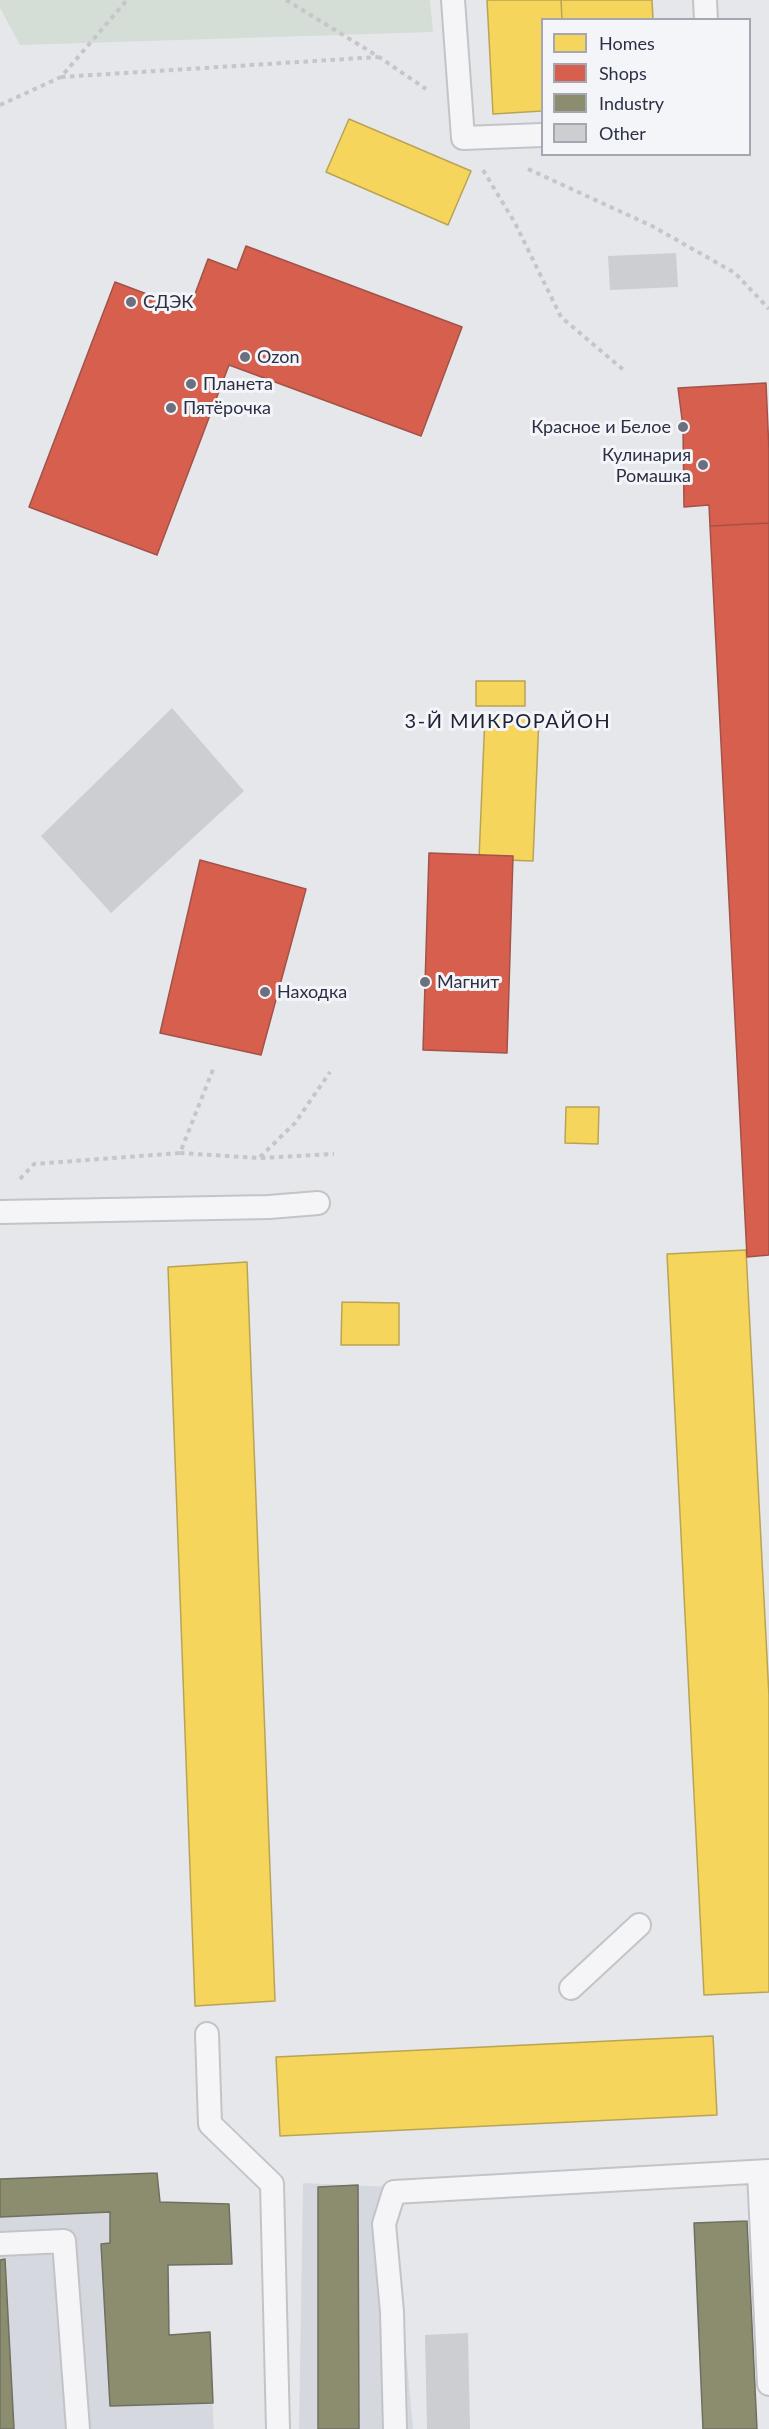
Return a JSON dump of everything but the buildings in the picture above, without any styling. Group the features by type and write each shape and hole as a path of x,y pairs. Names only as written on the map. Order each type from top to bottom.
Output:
{"lane":[{"path":"453,0 463,138 541,135"},
{"path":"705,0 706,18"},
{"path":"4,1212 318,1203"},
{"path":"571,1988 639,1925"},
{"path":"207,2034 210,2124 272,2184 278,2429"},
{"path":"395,2429 392,2312 384,2224 393,2192 764,2172 769,2384"},
{"path":"0,2244 64,2241 78,2429"}],"path":[{"path":"61,77 127,0"},
{"path":"0,105 61,77 379,57"},
{"path":"463,138 515,223 561,317 626,372"},
{"path":"180,1153 214,1067"},
{"path":"259,1158 295,1123 330,1072"},
{"path":"4,1212 14,1185 34,1164 180,1153 259,1158 334,1154"}],"shaded area":[{"path":"0,0 430,0 433,32 20,45 0,8"},
{"path":"303,2183 391,2187 413,2429 299,2429"},
{"path":"122,2201 143,2370 212,2398 214,2429 0,2429 0,2206"}],"place":[{"name":"СДЭК","path":"131,302"},
{"name":"Ozon","path":"245,357"},
{"name":"Планета","path":"191,384"},
{"name":"Пятёрочка","path":"171,408"},
{"name":"Красное и Белое","path":"683,427"},
{"name":"Кулинария Ромашка","path":"703,465"},
{"name":"Магнит","path":"425,982"},
{"name":"Находка","path":"265,992"}],"district":[{"name":"3-Й МИКРОРАЙОН","path":"508,722"}]}
